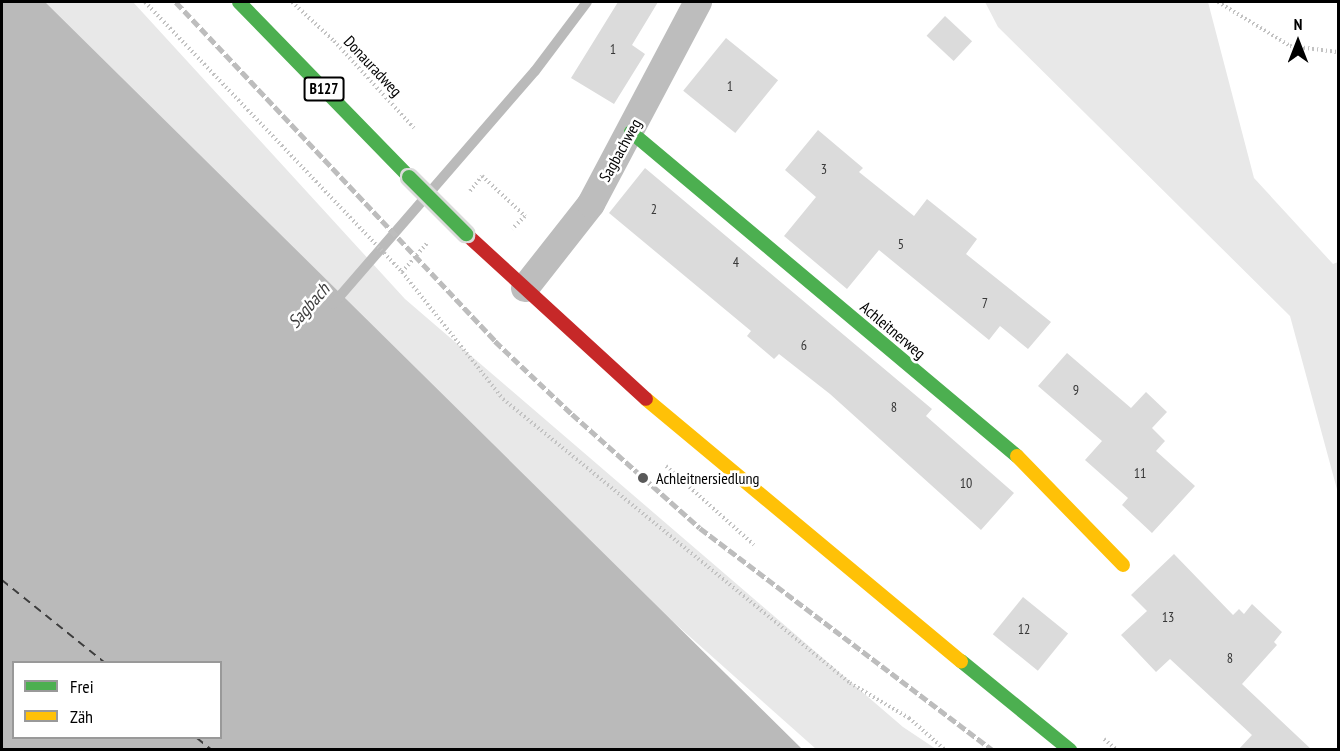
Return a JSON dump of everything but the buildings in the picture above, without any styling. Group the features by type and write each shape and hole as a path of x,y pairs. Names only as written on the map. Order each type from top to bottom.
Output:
{"main road":[{"name":"B127","path":"239,2 466,234 628,384 806,536 1070,750"},
{"name":"Achleitnerweg","path":"631,132 1020,459 1123,565"}],"street":[{"name":"Sagbachweg","path":"525,288 591,204 698,2"}],"path":[{"path":"145,2 397,267 502,399 850,683 909,718 945,750"},
{"name":"Donauradweg","path":"291,2 334,41 419,134"},
{"path":"1218,2 1290,46 1338,52"},
{"path":"482,176 525,216 512,229"},
{"path":"662,463 754,545"}],"shaded area":[{"path":"33,2 133,2 405,299 903,727 936,749 816,749 670,619 511,546"},
{"path":"985,2 1208,2 1254,178 1333,264 1338,262 1338,493 1290,316 998,27"}],"water":[{"path":"2,2 45,2 802,749 2,749"}],"waterway":[{"name":"Sagbach","path":"333,304 535,71 587,2"}],"ferry route":[{"path":"2,580 103,661"},
{"path":"198,739 212,750"}],"railway":[{"path":"176,2 495,341 572,414 700,528 992,750"}],"traffic: fast":[{"path":"239,2 409,177"},
{"path":"631,132 1017,456"},
{"path":"409,177 466,234"},
{"path":"961,661 1070,750"}],"traffic: slow":[{"path":"646,399 961,661"},
{"path":"1017,456 1123,565"}],"traffic: jam":[{"path":"466,234 646,399"}],"place":[{"name":"Achleitnersiedlung","path":"643,478"}]}
